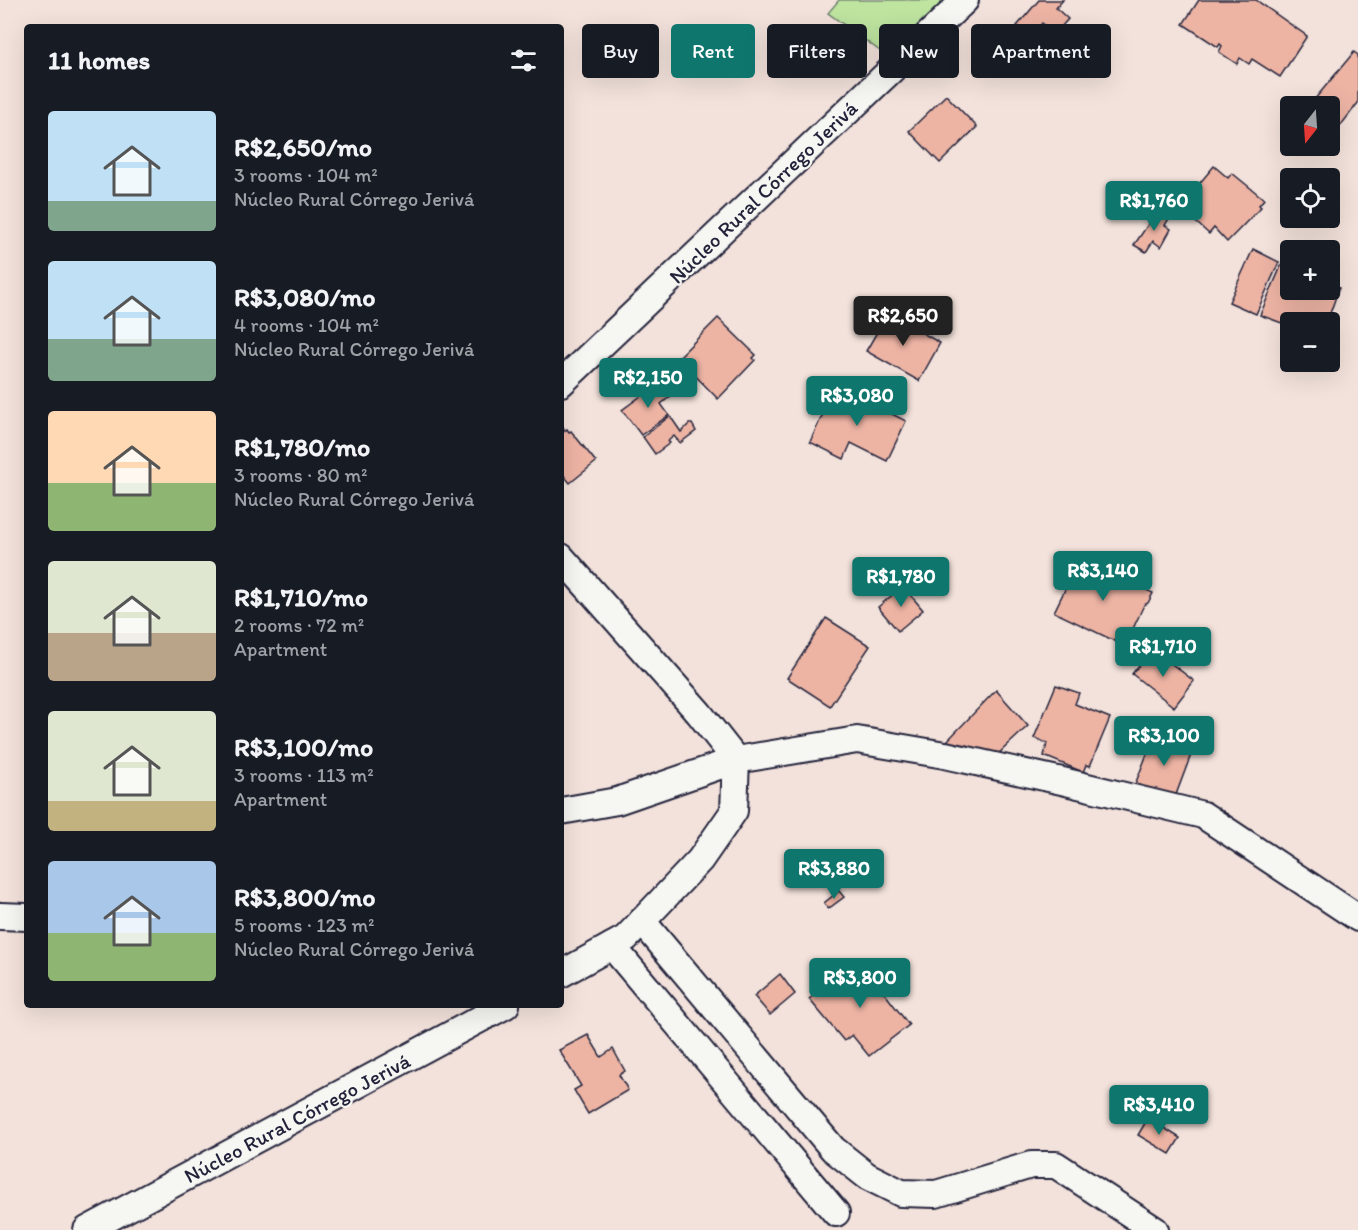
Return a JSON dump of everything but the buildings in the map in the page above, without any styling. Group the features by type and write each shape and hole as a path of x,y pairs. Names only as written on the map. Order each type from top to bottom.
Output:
{"street":[{"name":"Núcleo Rural Córrego Jerivá","path":"564,379 965,0"},
{"path":"564,560 699,713 736,760 734,811 700,860 626,938 564,972"},
{"path":"564,810 617,801 736,760 857,740 1062,780 1203,815 1358,918"},
{"path":"0,915 24,917"},
{"path":"642,921 833,1149 867,1176 901,1193 936,1194 1031,1165 1056,1165 1155,1230"},
{"path":"612,946 836,1213"},
{"name":"Núcleo Rural Córrego Jerivá","path":"87,1230 500,1008"}],"green space":[{"path":"839,0 951,0 927,24 879,24 879,50 867,41 867,24 843,24 828,13"}]}
